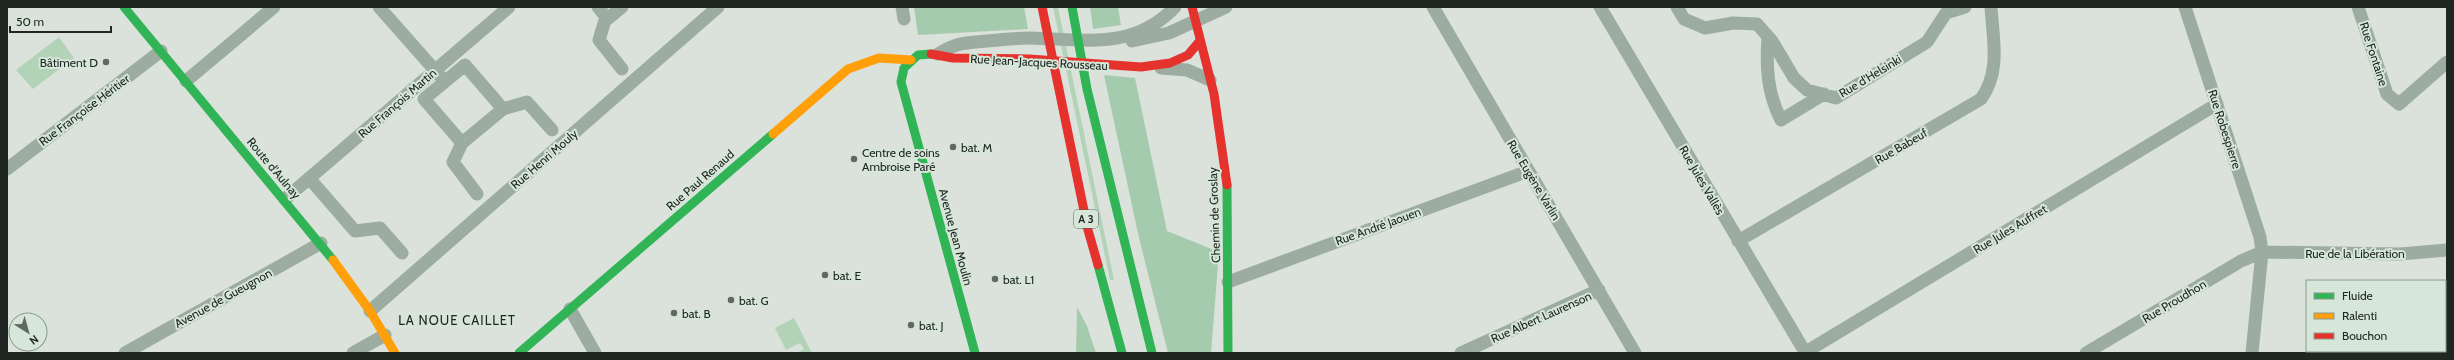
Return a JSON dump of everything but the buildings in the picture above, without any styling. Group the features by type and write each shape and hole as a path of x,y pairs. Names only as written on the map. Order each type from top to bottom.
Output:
{"main road":[{"name":"Route d'Aulnay","path":"124,7 321,242 370,312 385,335 394,353"},
{"name":"A 3","path":"1042,7 1088,230 1122,353"},
{"name":"A 3","path":"1072,7 1087,89 1152,353"},
{"name":"Chemin de Groslay","path":"1192,7 1199,42 1210,80 1227,180 1228,353"},
{"name":"Rue Jean-Jacques Rousseau","path":"911,60 918,55 938,54 953,58 1029,59 1141,67 1170,63 1188,55 1199,42"},
{"name":"Rue Paul Renaud","path":"519,353 848,69 869,60 886,56 911,60"},
{"name":"Avenue Jean Moulin","path":"911,60 904,68 901,82 975,353"}],"street":[{"path":"186,81 274,7"},
{"path":"379,7 445,82"},
{"name":"Rue François Martin","path":"285,199 509,7"},
{"path":"598,7 606,17 599,40 622,69"},
{"path":"605,21 622,7"},
{"name":"Rue Henri Mouly","path":"370,312 718,7"},
{"name":"Rue Jean-Jacques Rousseau","path":"1104,42 1147,29 1162,20 1175,7"},
{"name":"Rue Jean-Jacques Rousseau","path":"938,54 953,44 1015,39 1104,42 1138,41 1169,33 1226,7"},
{"name":"Rue Eugène Varlin","path":"1433,7 1635,353"},
{"name":"Rue Jules Vallès","path":"1600,7 1804,352"},
{"name":"Rue d'Helsinki","path":"1677,7 1684,19 1705,28 1733,23 1757,24 1768,37 1794,78 1807,90 1836,98 1927,42 1946,13 1965,7"},
{"name":"Rue Babeuf","path":"1738,241 1981,99 1992,81 1994,69 1991,7"},
{"name":"Rue Robespierre","path":"2185,7 2260,237 2262,252 2252,353"},
{"name":"Rue Fontaine","path":"2358,7 2387,94 2399,104 2447,62"},
{"path":"1768,37 1766,69 1773,105 1781,120 1824,94"},
{"name":"Rue Françoise Héritier","path":"7,169 161,51"},
{"path":"462,143 424,99 465,65 503,109"},
{"name":"Rue Jean-Jacques Rousseau","path":"1141,67 1187,70 1210,80"},
{"path":"477,194 453,162 462,143 503,109 527,102 552,130"},
{"name":"Rue Jules Auffret","path":"1804,352 2217,104"},
{"name":"Rue André Jaouen","path":"1228,282 1528,171"},
{"path":"309,178 355,231 380,228 402,253"},
{"name":"Avenue de Gueugnon","path":"125,353 321,242"},
{"name":"Rue de la Libération","path":"2262,252 2400,254 2447,250"},
{"name":"Rue Proudhon","path":"2086,353 2242,261 2262,252"},
{"name":"Rue Albert Laurenson","path":"1461,353 1599,290"},
{"path":"570,309 595,353"},
{"path":"352,353 385,335"}],"green space":[{"path":"914,7 1024,7 1028,29 918,35"},
{"path":"1053,7 1058,7 1114,280 1110,280"},
{"path":"1090,7 1118,7 1121,25 1093,29"},
{"path":"59,37 74,58 33,89 16,70"},
{"path":"1104,75 1135,78 1167,231 1219,252 1211,353 1168,353 1139,238"},
{"path":"1077,307 1087,326 1096,353 1076,353"},
{"path":"794,318 812,353 797,353 804,349 800,343 786,350 775,328"}],"traffic: fast":[{"path":"124,7 333,260"},
{"path":"1072,7 1087,89 1152,353"},
{"path":"931,54 918,55 904,68 901,82 975,353"},
{"path":"519,353 773,134"},
{"path":"1227,185 1228,353"},
{"path":"1098,265 1122,353"}],"traffic: slow":[{"path":"773,134 848,69 879,58 911,60"},
{"path":"333,260 370,311 395,353"}],"traffic: jam":[{"path":"1042,7 1088,230 1098,265"},
{"path":"1192,7 1214,94 1227,185"},
{"path":"931,54 953,58 1029,59 1141,67 1170,63 1188,55 1199,42"}],"place":[{"name":"Bâtiment D","path":"106,62"},
{"name":"bat. M","path":"953,147"},
{"name":"Centre de soins Ambroise Paré","path":"854,159"},
{"name":"bat. E","path":"825,275"},
{"name":"bat. L1","path":"995,279"},
{"name":"bat. G","path":"731,300"},
{"name":"bat. B","path":"674,313"},
{"name":"bat. J","path":"911,325"}],"district":[{"name":"LA NOUE CAILLET","path":"457,320"}]}
